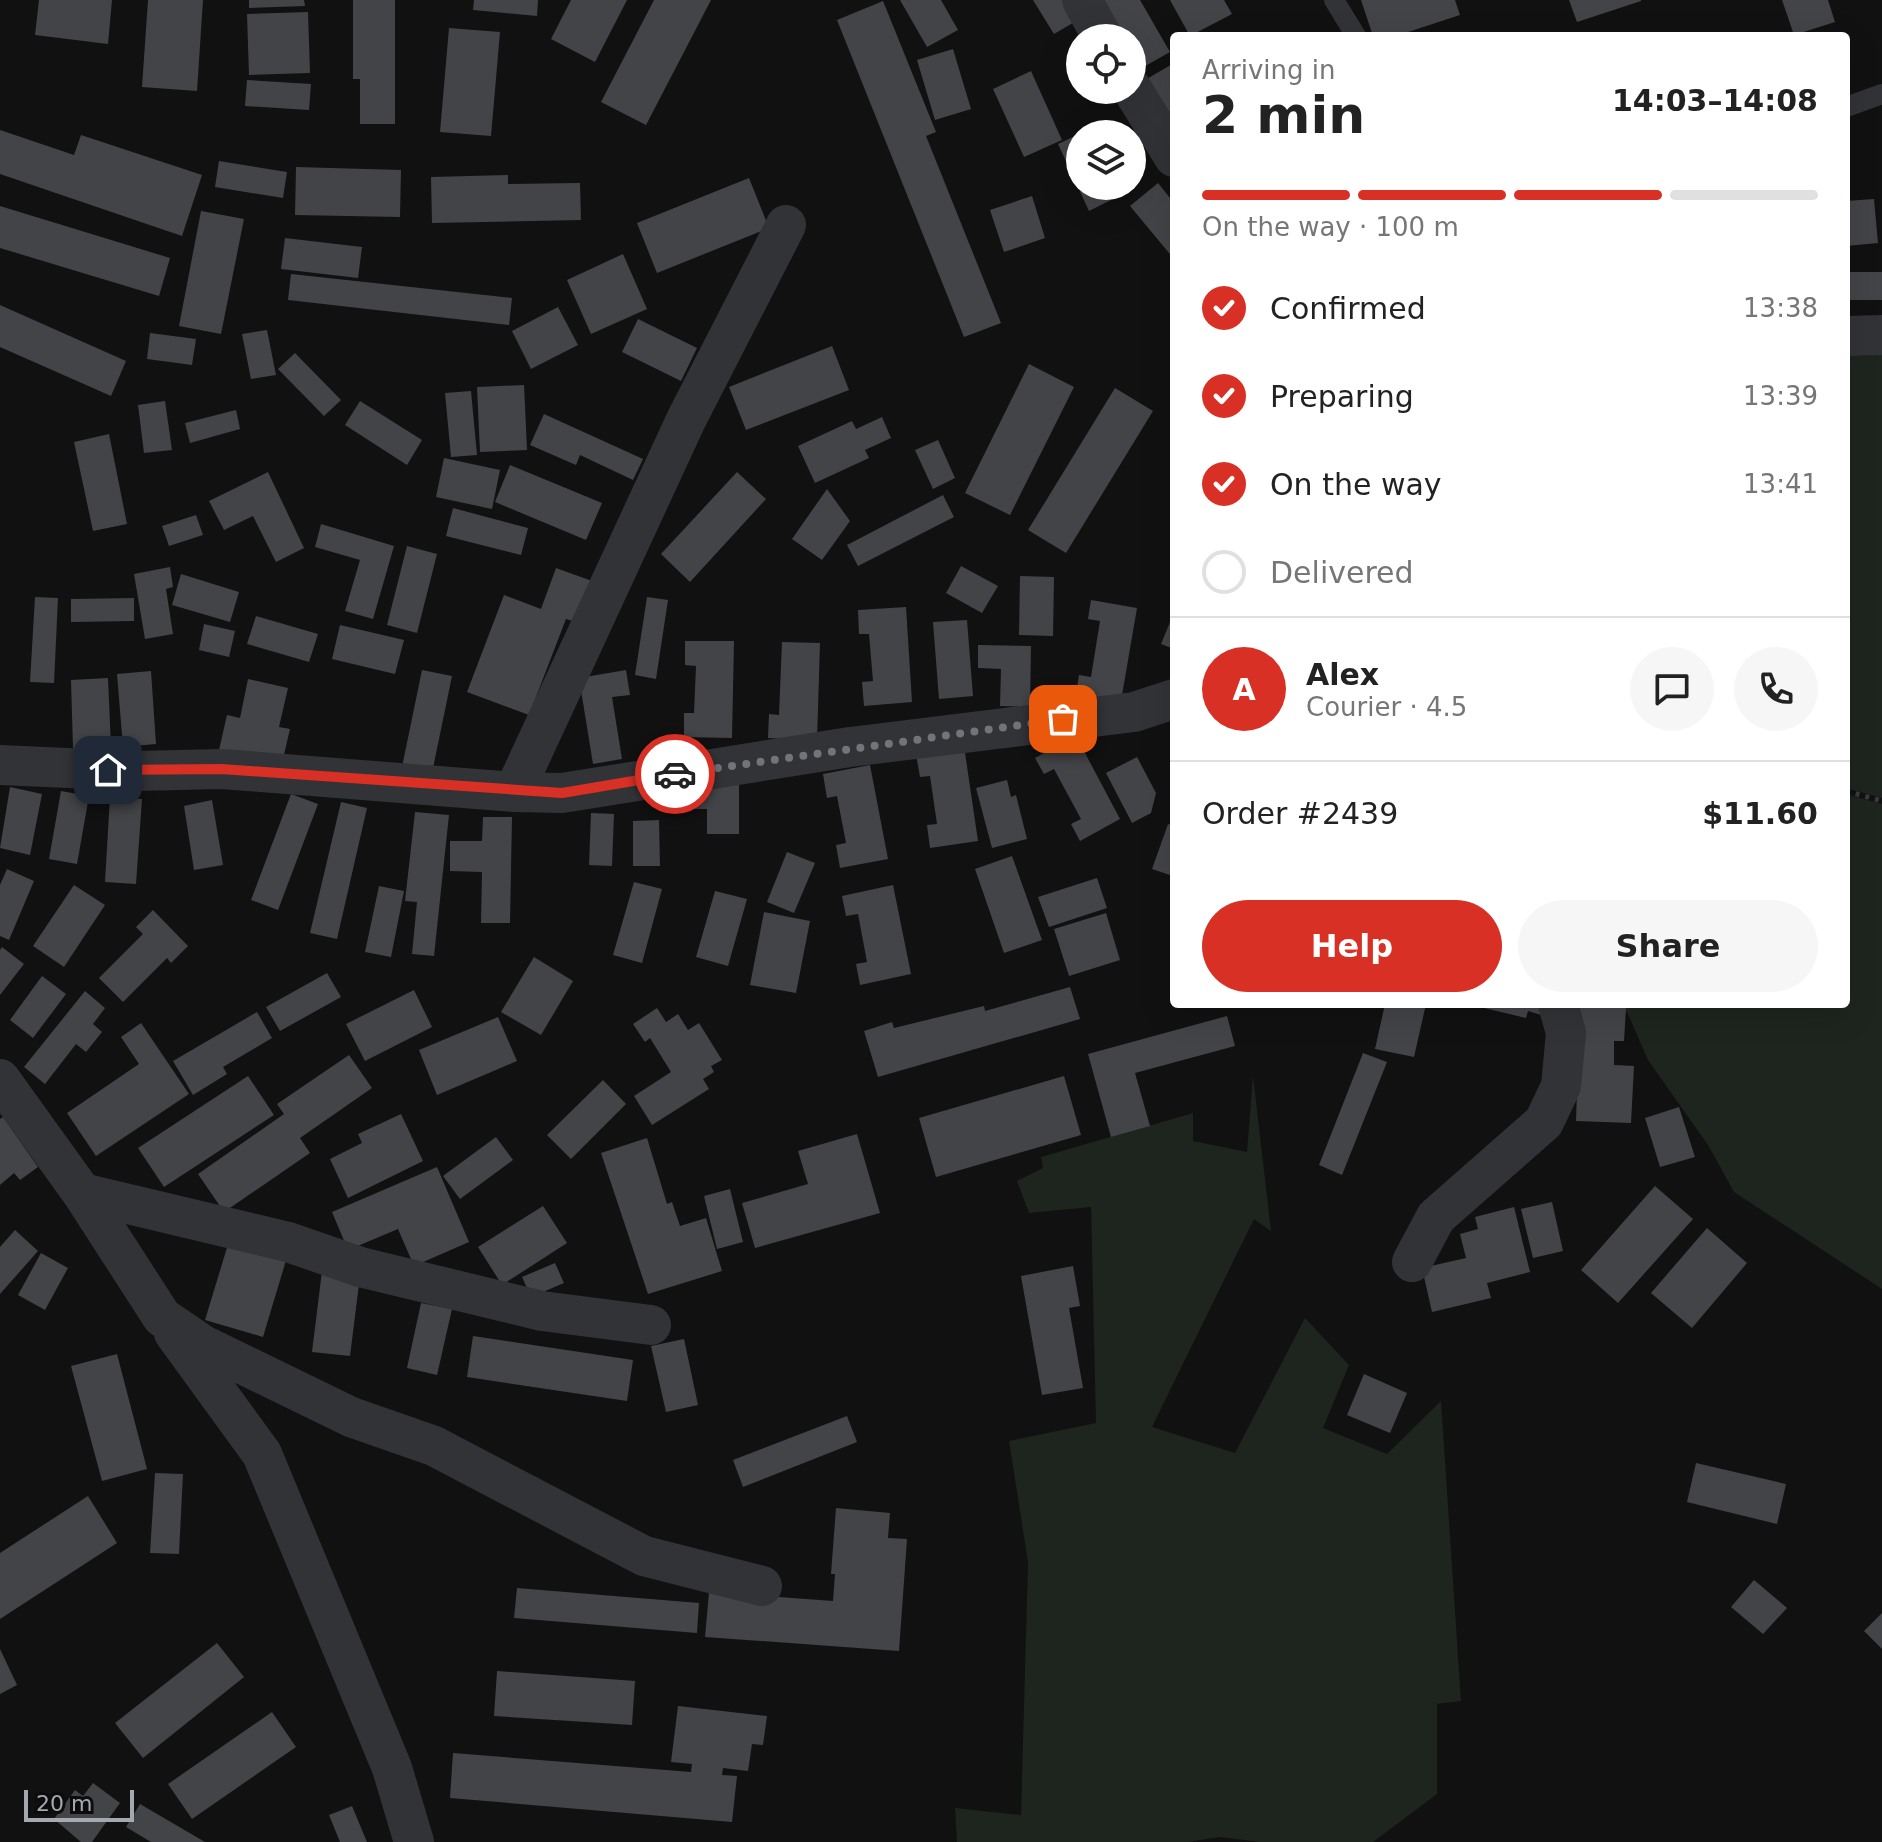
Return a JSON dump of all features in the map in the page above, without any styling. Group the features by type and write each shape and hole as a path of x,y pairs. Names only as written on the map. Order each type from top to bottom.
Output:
{"street":[{"path":"1082,0 1095,24"},
{"path":"1141,104 1170,151"},
{"path":"514,792 686,420 786,225"},
{"path":"1850,336 1882,335"},
{"path":"0,765 135,771 222,769 562,793 850,747 1134,712 1170,700"},
{"path":"1412,1262 1436,1217 1544,1122 1561,1086 1566,1033 1559,1008"},
{"path":"0,1079 82,1193 162,1317 262,1454 392,1768 414,1842"},
{"path":"82,1193 288,1242 360,1267 542,1311 651,1325"},
{"path":"162,1317 203,1345 351,1417 434,1446 644,1556 762,1586"}],"lane":[{"path":"1334,0 1354,32"},
{"path":"1850,106 1882,94"}],"path":[{"path":"1850,792 1882,801"}],"shaded area":[{"path":"1882,339 1882,798 1850,789 1850,342"},
{"path":"1850,795 1882,804 1882,1289 1734,1192 1708,1145 1648,1060 1624,1008 1850,1008"},
{"path":"1253,1076 1271,1231 1254,1219 1152,1427 1235,1453 1305,1318 1349,1365 1323,1428 1387,1454 1441,1401 1461,1701 1437,1704 1437,1794 1373,1842 1260,1842 1220,1837 1188,1842 957,1842 955,1808 1021,1815 1028,1562 1009,1441 1096,1423 1091,1207 1029,1213 1017,1181 1043,1168 1041,1157 1193,1113 1193,1141 1247,1152"}],"building":[{"path":"39,0 112,0 108,44 35,35"},
{"path":"148,0 203,0 197,91 142,87"},
{"path":"249,0 304,0 305,6 249,8"},
{"path":"353,0 395,0 395,124 360,124 360,79 353,79"},
{"path":"474,0 538,0 537,16 473,10"},
{"path":"571,0 627,0 595,62 551,39"},
{"path":"654,0 711,0 646,125 601,102"},
{"path":"900,0 941,0 958,30 927,47"},
{"path":"1033,0 1066,0 1078,20 1066,24 1054,34"},
{"path":"1091,0 1140,0 1170,52 1146,66 1146,24 1105,24"},
{"path":"1170,0 1224,0 1232,14 1198,32 1188,32"},
{"path":"1361,0 1455,0 1460,15 1408,32 1372,32"},
{"path":"1569,0 1641,0 1641,1 1577,22"},
{"path":"1782,0 1828,0 1835,22 1803,32 1793,32"},
{"path":"883,1 936,132 926,136 1001,323 964,337 837,20"},
{"path":"308,12 310,73 249,75 247,14"},
{"path":"449,28 500,32 491,136 440,132"},
{"path":"953,49 971,109 935,120 917,60"},
{"path":"1170,65 1170,123 1146,79"},
{"path":"1031,71 1062,140 1024,157 993,89"},
{"path":"247,80 311,84 309,110 245,106"},
{"path":"0,130 74,155 81,135 202,175 182,236 0,174"},
{"path":"1066,140 1066,161 1058,144"},
{"path":"219,161 287,172 283,198 215,187"},
{"path":"296,167 401,170 400,217 295,215"},
{"path":"508,175 508,184 580,183 581,220 432,223 431,177"},
{"path":"749,178 769,228 657,273 637,223"},
{"path":"1158,183 1170,198 1170,254 1130,206 1137,200 1146,200 1146,193"},
{"path":"1032,196 1045,238 1004,252 990,210"},
{"path":"1874,199 1878,243 1850,246 1850,201"},
{"path":"1084,200 1111,200 1089,211"},
{"path":"0,206 170,258 159,296 0,248"},
{"path":"201,211 244,219 221,334 179,326"},
{"path":"285,238 362,247 358,278 281,269"},
{"path":"623,254 647,309 591,334 567,280"},
{"path":"1850,272 1882,272 1882,300 1850,300"},
{"path":"291,274 512,298 509,325 288,300"},
{"path":"0,305 126,361 111,396 0,347"},
{"path":"558,307 578,345 531,369 512,331"},
{"path":"638,319 697,348 681,381 622,352"},
{"path":"267,330 276,375 251,379 242,334"},
{"path":"150,333 196,339 192,365 147,359"},
{"path":"832,346 849,390 746,430 729,387"},
{"path":"295,353 341,400 324,416 278,369"},
{"path":"1029,364 1074,387 1010,515 965,493"},
{"path":"524,385 527,450 480,452 477,387"},
{"path":"1115,388 1153,411 1066,553 1028,530"},
{"path":"471,391 477,455 451,457 445,393"},
{"path":"165,401 172,450 144,453 138,405"},
{"path":"360,401 422,440 407,465 345,425"},
{"path":"236,410 240,429 190,443 185,423"},
{"path":"544,414 643,459 633,480 580,455 576,465 530,445"},
{"path":"882,417 891,438 865,450 869,458 815,483 798,446 852,421 856,429"},
{"path":"109,434 127,524 93,531 74,442"},
{"path":"938,440 955,478 933,489 915,450"},
{"path":"444,458 500,470 492,509 436,497"},
{"path":"510,465 602,503 586,540 495,502"},
{"path":"268,472 304,548 276,562 253,516 224,530 209,501"},
{"path":"737,472 766,499 690,582 661,554"},
{"path":"827,489 850,521 822,560 792,539"},
{"path":"943,495 954,517 858,566 847,545"},
{"path":"453,508 528,528 521,555 446,536"},
{"path":"196,515 203,535 169,546 162,526"},
{"path":"321,524 394,546 373,619 345,611 360,560 315,547"},
{"path":"407,546 437,554 417,633 387,625"},
{"path":"961,566 998,586 982,613 946,593"},
{"path":"170,567 173,587 166,589 173,634 145,639 134,574"},
{"path":"556,568 592,581 576,622 566,619 529,715 467,692 504,595 541,609"},
{"path":"181,574 239,592 230,622 172,605"},
{"path":"1020,576 1054,577 1053,636 1019,635"},
{"path":"35,597 58,598 54,683 30,682"},
{"path":"647,597 668,600 656,679 635,675"},
{"path":"134,598 134,621 71,622 71,599"},
{"path":"1091,600 1137,608 1121,701 1076,694 1079,675 1091,677 1100,621 1088,619"},
{"path":"906,607 912,702 864,706 862,682 873,681 869,634 859,634 858,610"},
{"path":"256,616 318,634 309,662 247,644"},
{"path":"967,620 973,696 939,699 933,622"},
{"path":"1170,622 1170,647 1161,644"},
{"path":"204,624 235,631 229,657 199,650"},
{"path":"340,625 404,640 395,674 332,659"},
{"path":"685,641 734,641 732,738 684,737 684,713 694,713 696,666 685,665"},
{"path":"782,642 820,643 817,740 768,738 769,714 779,715"},
{"path":"978,645 1031,646 1030,707 1000,706 1001,669 978,668"},
{"path":"422,670 452,676 432,773 402,767"},
{"path":"626,670 630,695 612,697 622,759 593,764 579,678"},
{"path":"151,671 156,744 123,747 117,674"},
{"path":"108,678 111,747 73,748 71,680"},
{"path":"248,679 288,688 279,727 290,729 282,763 219,750 227,715 240,718"},
{"path":"1076,736 1120,819 1080,841 1071,824 1081,819 1054,769 1044,774 1035,758"},
{"path":"964,746 978,841 930,848 927,825 937,824 930,776 920,777 916,754"},
{"path":"1137,757 1156,793 1151,813 1132,823 1106,773"},
{"path":"870,765 888,859 840,868 836,845 846,843 837,796 827,798 823,774"},
{"path":"1007,780 1011,797 1016,795 1027,839 992,848 976,788"},
{"path":"686,782 739,782 739,834 707,834 707,809 686,809"},
{"path":"10,787 42,794 30,855 0,848"},
{"path":"61,791 89,796 77,864 49,859"},
{"path":"291,794 318,804 278,910 251,900"},
{"path":"110,797 142,799 136,884 105,882"},
{"path":"212,800 223,865 194,870 184,806"},
{"path":"341,802 367,808 337,939 310,933"},
{"path":"415,812 449,815 434,956 412,954 417,902 405,901"},
{"path":"591,813 614,814 612,866 589,865"},
{"path":"483,817 512,817 510,923 481,923 482,872 450,871 450,841 482,841"},
{"path":"659,820 660,866 633,866 633,821"},
{"path":"1168,824 1170,825 1170,875 1152,869"},
{"path":"787,852 815,863 794,913 767,902"},
{"path":"1012,856 1042,940 1004,953 975,869"},
{"path":"7,869 34,881 9,940 0,936 0,885"},
{"path":"1097,878 1107,908 1049,927 1038,897"},
{"path":"634,882 662,889 642,963 613,955"},
{"path":"74,885 105,905 64,967 33,946"},
{"path":"893,885 911,974 860,985 856,964 867,962 858,914 846,916 842,896"},
{"path":"379,886 404,891 391,957 365,952"},
{"path":"715,891 747,899 728,966 696,957"},
{"path":"153,910 188,946 171,963 167,958 123,1002 99,978 143,934 136,927"},
{"path":"764,912 810,921 796,993 750,985"},
{"path":"1106,913 1120,960 1069,976 1054,929"},
{"path":"2,947 24,964 0,995 0,950"},
{"path":"534,957 573,981 541,1035 501,1012"},
{"path":"327,973 341,997 280,1031 266,1007"},
{"path":"42,976 66,994 33,1038 10,1020"},
{"path":"1070,987 1080,1019 878,1077 864,1031 892,1022 894,1028 984,1006 985,1011"},
{"path":"414,990 432,1027 365,1061 346,1024"},
{"path":"85,991 105,1008 93,1024 102,1032 86,1052 76,1044 45,1084 24,1067"},
{"path":"657,1008 666,1022 678,1014 688,1030 699,1023 722,1060 711,1066 714,1072 703,1079 709,1089 652,1125 634,1096 671,1072 650,1038 645,1042 633,1024"},
{"path":"1384,1008 1425,1008 1414,1057 1375,1049"},
{"path":"1484,1008 1542,1008 1541,1015 1528,1011 1526,1018"},
{"path":"1580,1008 1626,1008 1624,1041 1614,1041 1614,1065 1634,1066 1631,1123 1576,1121"},
{"path":"257,1012 272,1038 223,1067 227,1074 193,1095 173,1061"},
{"path":"1227,1016 1235,1046 1135,1073 1150,1126 1111,1137 1088,1054"},
{"path":"498,1017 517,1061 437,1095 419,1050"},
{"path":"141,1023 189,1094 96,1156 67,1113 139,1064 121,1037"},
{"path":"1363,1053 1387,1062 1342,1175 1319,1165"},
{"path":"349,1055 372,1088 300,1138 310,1153 224,1212 198,1174 284,1114 277,1104"},
{"path":"248,1076 274,1115 164,1187 138,1148"},
{"path":"1064,1076 1081,1135 936,1177 919,1118"},
{"path":"603,1080 626,1104 571,1159 547,1135"},
{"path":"1679,1107 1695,1157 1660,1167 1645,1118"},
{"path":"401,1114 423,1161 348,1198 330,1159 362,1143 358,1134"},
{"path":"3,1117 38,1167 20,1180 14,1173 0,1185 0,1119"},
{"path":"857,1134 880,1213 755,1248 742,1203 808,1184 798,1151"},
{"path":"496,1137 513,1160 460,1199 443,1176"},
{"path":"647,1138 667,1204 672,1202 680,1226 706,1218 722,1271 648,1294 601,1153"},
{"path":"437,1167 469,1242 414,1266 398,1229 348,1250 332,1212"},
{"path":"1655,1186 1693,1219 1618,1303 1581,1270"},
{"path":"730,1189 743,1242 717,1249 704,1196"},
{"path":"1552,1202 1563,1251 1533,1258 1521,1209"},
{"path":"543,1206 567,1243 502,1285 478,1247"},
{"path":"1514,1207 1530,1272 1487,1283 1491,1298 1432,1312 1422,1268 1466,1258 1460,1234 1478,1229 1475,1217"},
{"path":"1707,1228 1747,1263 1692,1328 1651,1293"},
{"path":"15,1230 38,1251 0,1294 0,1247"},
{"path":"229,1241 287,1257 263,1337 205,1320"},
{"path":"41,1253 68,1268 45,1310 18,1295"},
{"path":"555,1263 564,1283 531,1297 522,1277"},
{"path":"1073,1266 1080,1306 1069,1308 1083,1388 1042,1395 1021,1276"},
{"path":"322,1271 360,1276 350,1356 312,1352"},
{"path":"421,1303 452,1309 437,1375 407,1368"},
{"path":"473,1336 633,1360 627,1401 467,1377"},
{"path":"684,1339 698,1405 666,1412 651,1346"},
{"path":"117,1354 147,1469 102,1481 71,1366"},
{"path":"1364,1374 1407,1393 1390,1433 1347,1415"},
{"path":"847,1416 857,1442 743,1487 733,1460"},
{"path":"1696,1463 1786,1484 1777,1524 1687,1502"},
{"path":"155,1473 183,1474 179,1554 150,1553"},
{"path":"88,1496 117,1543 0,1619 0,1553"},
{"path":"836,1508 890,1513 888,1538 907,1539 899,1651 705,1637 709,1592 833,1601 835,1574 831,1574"},
{"path":"1754,1580 1787,1608 1763,1634 1731,1607"},
{"path":"517,1588 699,1603 697,1633 514,1618"},
{"path":"1882,1613 1882,1649 1864,1631"},
{"path":"217,1643 244,1677 143,1758 115,1723"},
{"path":"0,1649 17,1685 0,1694"},
{"path":"497,1671 635,1681 632,1725 494,1716"},
{"path":"678,1706 767,1716 763,1745 752,1744 748,1771 723,1768 722,1775 737,1776 732,1822 450,1798 453,1753 691,1772 692,1764 671,1762"},
{"path":"272,1712 296,1747 192,1819 168,1784"},
{"path":"93,1783 120,1803 92,1842 81,1842 54,1819 75,1790 83,1796"},
{"path":"140,1804 205,1842 151,1842 126,1827"},
{"path":"352,1806 367,1842 340,1842 329,1815"}],"way so far":[{"path":"675,774 1063,719"}],"route":[{"path":"108,770 222,769 562,793 675,774"}]}
